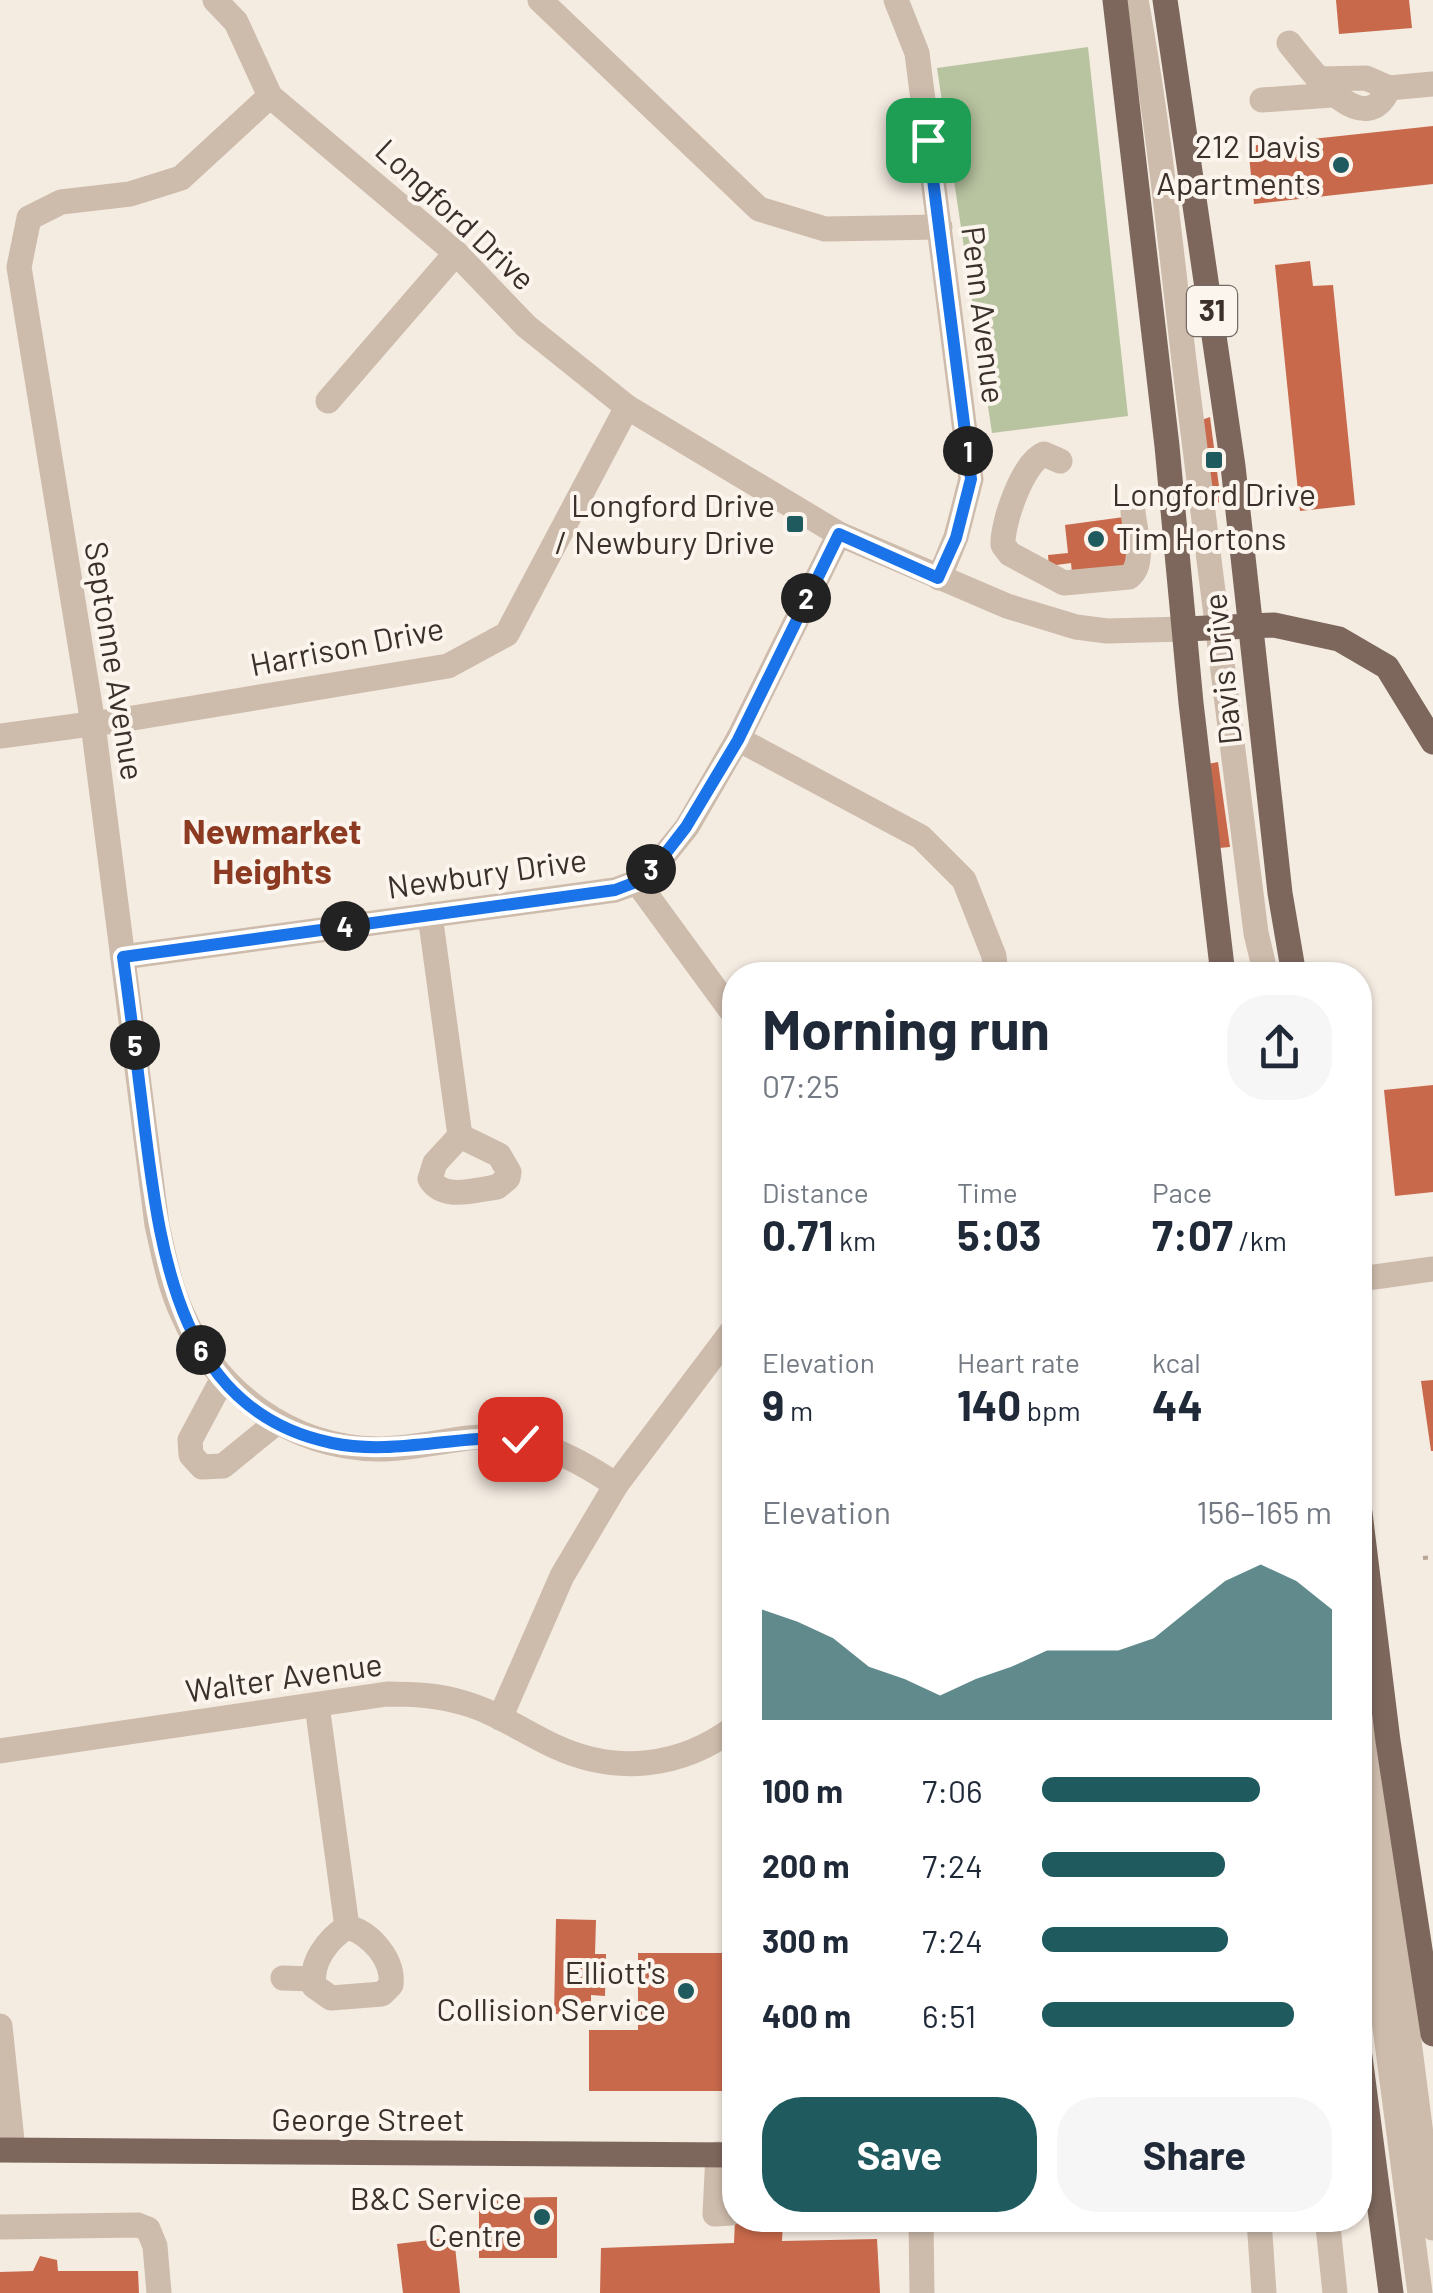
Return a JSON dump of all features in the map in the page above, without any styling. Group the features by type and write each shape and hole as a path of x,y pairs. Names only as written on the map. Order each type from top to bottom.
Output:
{"main road":[{"name":"Davis Drive","path":"1115,0 1221,962"},
{"name":"Davis Drive","path":"1165,0 1213,313 1280,893 1292,962"},
{"path":"1186,629 1250,624 1339,639 1387,667 1433,742"},
{"path":"1372,1611 1388,1741 1430,1984 1433,2034"},
{"name":"George Street","path":"7,2150 722,2154"},
{"path":"1372,2187 1391,2293"}],"street":[{"name":"Longford Drive","path":"215,0 236,22 270,96 456,253 526,326 627,407 839,534 1007,606 1107,631 1186,629"},
{"path":"540,0 759,209 825,229 940,226"},
{"name":"Penn Avenue","path":"896,0 918,52 971,479 956,538 938,578"},
{"path":"1136,0 1147,59 1257,962"},
{"path":"1146,0 1147,59"},
{"path":"1289,43 1325,87 1351,106 1370,107 1384,100 1389,88 1433,84"},
{"path":"1262,100 1325,87"},
{"name":"Septonne Avenue","path":"270,96 182,178 130,194 61,202 30,218 19,267 93,724 157,1225 170,1278 195,1341 222,1380 277,1422 331,1443 373,1449 490,1436 520,1439 566,1454 616,1485"},
{"path":"328,400 456,253"},
{"name":"Harrison Drive","path":"0,736 448,666 508,634 627,407"},
{"path":"1060,462 1044,454 1028,466 1003,533 1003,545 1010,554 1068,584 1128,577 1136,571 1138,562 1132,512"},
{"name":"Newbury Drive","path":"123,957 615,890 636,882 662,858 686,827 738,740 839,534"},
{"path":"738,740 921,836 964,880 995,962"},
{"path":"636,882 722,998"},
{"path":"430,915 460,1136"},
{"path":"1256,934 1263,962"},
{"path":"460,1136 499,1155 507,1165 508,1178 497,1188 448,1193 420,1181 460,1136"},
{"path":"1372,1278 1433,1269"},
{"path":"500,1718 562,1576 616,1485 722,1344"},
{"path":"222,1380 190,1440 191,1455 202,1466 223,1466 277,1422"},
{"name":"Walter Avenue","path":"0,1751 387,1694 424,1694 466,1703 557,1748 629,1766 689,1754 722,1736"},
{"path":"318,1705 347,1927"},
{"path":"1372,1758 1420,2156 1420,2293"},
{"path":"1372,1902 1433,2228"},
{"path":"347,1927 363,1934 389,1963 392,1978 388,1991 375,1997 331,1998 318,1991 313,1979 316,1962 347,1927"},
{"path":"283,1978 313,1979"},
{"path":"0,2026 7,2150"},
{"path":"1372,2153 1420,2156"},
{"path":"722,2176 715,2214 722,2214"},
{"path":"0,2227 138,2225 148,2229 155,2246 159,2293"},
{"path":"920,2232 922,2293"},
{"path":"1261,2232 1264,2293"},
{"path":"1329,2232 1335,2293"}],"path":[{"path":"1423,1558 1433,1557"}],"green space":[{"path":"1088,47 1128,416 992,433 937,68"}],"building":[{"path":"1336,0 1409,0 1412,28 1339,34"},
{"name":"212 Davis Apartments","path":"1433,126 1433,184 1254,204 1248,146"},
{"path":"1310,261 1313,286 1333,285 1355,505 1300,511 1275,265"},
{"path":"1210,417 1221,502 1207,504 1196,422"},
{"name":"Tim Hortons","path":"1124,517 1129,566 1072,573 1071,563 1049,566 1048,555 1068,553 1065,525"},
{"path":"1218,762 1230,847 1219,848 1208,764"},
{"path":"1433,1085 1433,1192 1395,1196 1384,1090"},
{"path":"1433,1380 1433,1451 1431,1451 1421,1381"},
{"path":"556,1919 596,1920 595,1954 606,1954 605,1996 591,1995 591,2015 554,2014"},
{"name":"Elliott's Collision Service","path":"638,1953 722,1953 722,2091 589,2091 589,2030 638,2030"},
{"path":"557,2197 557,2258 479,2258 479,2198"},
{"path":"734,2232 782,2232 782,2241 877,2239 880,2293 600,2293 601,2248 734,2243"},
{"path":"454,2237 460,2293 403,2293 397,2244"},
{"path":"40,2256 57,2260 58,2271 138,2271 139,2293 0,2293 0,2272 33,2271"}],"place":[{"name":"212 Davis Apartments","path":"1341,165"},
{"name":"Longford Drive","path":"1214,460"},
{"name":"Longford Drive / Newbury Drive","path":"795,524"},
{"name":"Tim Hortons","path":"1096,539"},
{"name":"Elliott's Collision Service","path":"686,1991"},
{"name":"B&C Service Centre","path":"542,2217"}],"district":[{"name":"Newmarket Heights","path":"272,852"}],"route":[{"path":"520,1439 490,1436 373,1449 331,1443 277,1422 222,1380 195,1341 180,1310 157,1225 123,957 615,890 636,882 662,858 686,827 738,740 839,534 938,578 956,538 971,479 928,140"}]}
